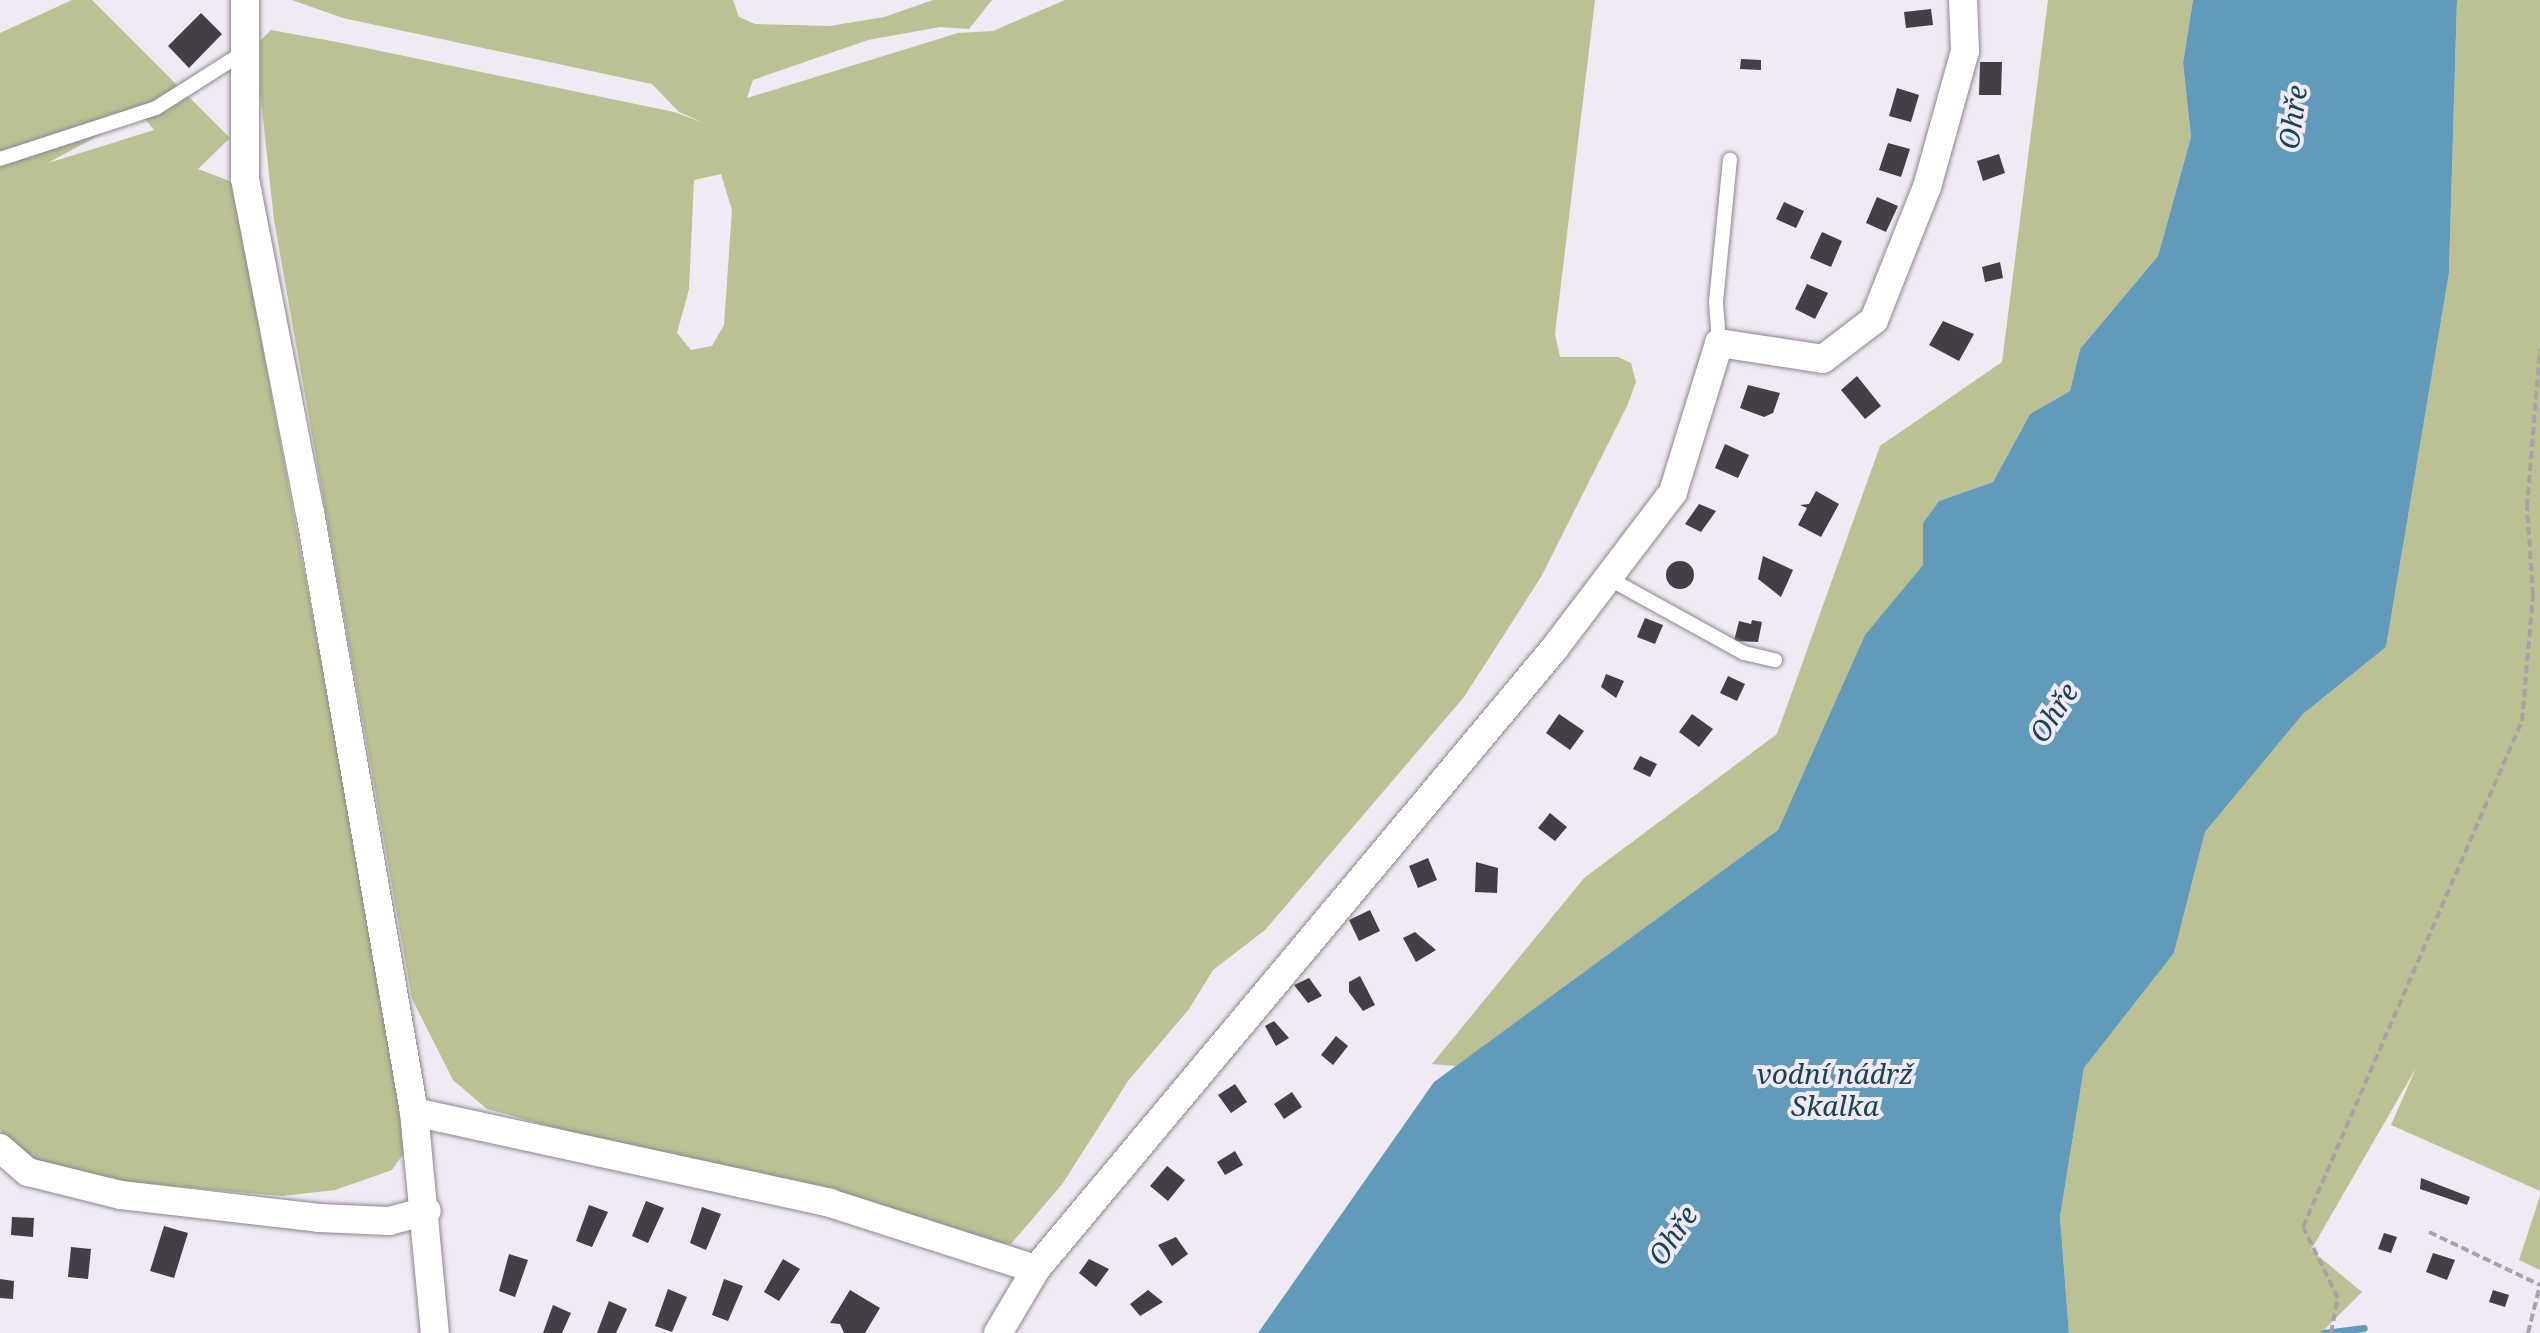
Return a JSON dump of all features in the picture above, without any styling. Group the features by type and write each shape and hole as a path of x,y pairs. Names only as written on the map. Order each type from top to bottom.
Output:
{"street":[{"path":"245,0 241,54 245,179 310,512 414,1112 427,1211 435,1333"},
{"path":"998,1333 1036,1269 1545,661 1673,492 1719,343 1823,359 1874,320 1927,187 1965,51 1963,0"},
{"path":"414,1112 830,1203 1036,1269"},
{"path":"0,1148 28,1172 121,1195 319,1218 389,1221 427,1211"}],"lane":[{"path":"0,159 156,108 241,54"},
{"path":"1719,343 1716,302 1730,160"},
{"path":"1608,578 1744,653 1775,660"}],"path":[{"path":"2331,1333 2338,1298 2303,1227 2522,721 2533,595 2527,507 2540,349"},
{"path":"2429,1232 2540,1285 2528,1333"}],"green space":[{"path":"72,0 92,0 230,138 198,169 232,182 387,1018 406,1150 392,1170 335,1190 282,1196 95,1179 42,1168 3,1138 0,1129 0,33","holes":["140,113 154,130 47,163"]},
{"path":"292,0 733,0 739,17 755,24 830,26 884,17 933,0 992,0 969,29 940,27 868,40 753,80 747,98 958,33 993,31 1065,0 1595,0 1555,334 1560,357 1618,357 1631,363 1636,382 1627,406 1541,577 1464,697 1265,930 1213,970 1189,1009 1128,1081 1063,1183 1011,1244 966,1240 487,1109 453,1080 412,999 274,220 260,91 260,41 271,30 342,43 674,112 704,123 679,112 652,84 343,18","holes":["721,174 732,210 724,325 712,346 691,350 677,333 689,289 694,180"]},
{"path":"2048,0 2193,0 2183,63 2191,137 2158,256 2080,349 2070,391 2030,414 1993,482 1939,501 1923,523 1923,565 1865,636 1778,830 1456,1066 1432,1064 1584,878 1777,734 1880,446 2002,362"},
{"path":"2457,0 2540,0 2540,1191 2391,1125 2416,1068 2311,1250 2362,1292 2321,1333 2069,1333 2060,1217 2084,1068 2174,953 2205,832 2303,714 2386,647 2449,273"},
{"path":"2540,1196 2540,1270 2519,1260"}],"water":[{"name":"vodní nádrž Skalka","path":"2193,0 2457,0 2449,273 2386,647 2303,714 2205,832 2174,953 2084,1068 2060,1217 2069,1333 1258,1333 1434,1082 1778,830 1865,635 1923,565 1923,523 1939,501 1993,482 2030,414 2070,391 2080,349 2158,256 2191,137 2183,63"}],"building":[{"path":"1931,9 1933,25 1906,28 1904,12"},
{"path":"201,13 222,34 189,68 168,46"},
{"path":"1741,59 1761,60 1761,70 1740,69"},
{"path":"1980,62 2002,62 2001,95 1979,95"},
{"path":"1897,88 1919,95 1911,122 1889,116"},
{"path":"1888,143 1910,149 1901,177 1879,170"},
{"path":"1999,154 2005,173 1983,181 1977,161"},
{"path":"1877,197 1898,206 1886,232 1866,223"},
{"path":"1784,202 1804,211 1796,228 1776,219"},
{"path":"1822,232 1842,241 1831,267 1810,258"},
{"path":"2000,262 2003,278 1985,282 1982,267"},
{"path":"1807,284 1828,293 1815,319 1795,309"},
{"path":"1943,321 1974,334 1959,361 1929,345"},
{"path":"1857,376 1881,406 1865,419 1841,390"},
{"path":"1748,385 1780,393 1773,413 1764,417 1740,408"},
{"path":"1725,444 1749,455 1738,478 1715,468"},
{"path":"1816,491 1839,504 1821,537 1798,525 1807,508 1800,505 1809,504"},
{"path":"1699,504 1716,511 1701,532 1685,524"},
{"path":"1763,556 1793,570 1781,597 1758,579"},
{"path":"1680,561 1690,565 1694,575 1690,585 1680,589 1670,585 1666,575 1670,565"},
{"path":"1645,618 1663,625 1655,644 1637,637"},
{"path":"1752,620 1762,622 1758,642 1734,641 1739,621 1751,624"},
{"path":"1606,674 1624,681 1616,698 1601,687"},
{"path":"1728,676 1745,684 1737,701 1720,693"},
{"path":"1559,714 1584,731 1570,750 1546,733"},
{"path":"1692,714 1713,729 1699,747 1679,732"},
{"path":"1640,756 1657,764 1650,777 1633,769"},
{"path":"1550,813 1567,827 1555,841 1538,828"},
{"path":"1428,858 1437,880 1418,888 1409,866"},
{"path":"1476,862 1498,868 1497,893 1475,892"},
{"path":"1370,910 1380,931 1359,941 1349,920"},
{"path":"1415,932 1436,950 1416,962 1403,938"},
{"path":"1360,976 1375,1005 1363,1011 1349,992 1349,982"},
{"path":"1309,978 1322,996 1308,1003 1294,985"},
{"path":"1274,1021 1289,1038 1276,1046 1265,1026"},
{"path":"1336,1036 1348,1046 1333,1065 1321,1055"},
{"path":"1235,1084 1247,1102 1231,1113 1218,1095"},
{"path":"1292,1092 1302,1107 1284,1119 1274,1104"},
{"path":"1235,1151 1243,1165 1225,1175 1217,1162"},
{"path":"1167,1166 1185,1180 1168,1201 1150,1186"},
{"path":"2421,1178 2470,1197 2467,1205 2420,1189"},
{"path":"646,1201 664,1208 648,1243 632,1236"},
{"path":"589,1205 608,1212 592,1247 576,1241"},
{"path":"702,1207 721,1214 706,1250 690,1243"},
{"path":"12,1217 34,1218 33,1237 11,1235"},
{"path":"164,1226 188,1233 174,1278 150,1271"},
{"path":"2384,1233 2397,1237 2391,1253 2378,1249"},
{"path":"1176,1237 1188,1254 1172,1266 1158,1245"},
{"path":"71,1247 91,1249 88,1279 68,1277"},
{"path":"2433,1253 2455,1260 2447,1280 2426,1272"},
{"path":"509,1254 528,1260 515,1297 499,1291"},
{"path":"783,1259 800,1269 779,1301 764,1292"},
{"path":"1089,1259 1109,1269 1096,1287 1079,1273"},
{"path":"0,1279 14,1281 13,1299 0,1298"},
{"path":"724,1279 743,1286 728,1321 712,1315"},
{"path":"668,1289 687,1297 672,1332 655,1326"},
{"path":"850,1290 880,1308 865,1333 844,1333 840,1324 830,1323"},
{"path":"1148,1290 1163,1302 1140,1316 1130,1304"},
{"path":"2493,1290 2509,1295 2505,1307 2489,1302"},
{"path":"609,1301 627,1309 616,1333 597,1333"},
{"path":"553,1305 571,1313 562,1333 543,1333"}],"waterway":[{"path":"2324,1333 2364,1328"}],"water label":[{"name":"Ohře","path":"2292,117"},
{"name":"Ohře","path":"2053,712"},
{"name":"Ohře","path":"1672,1235"}]}
